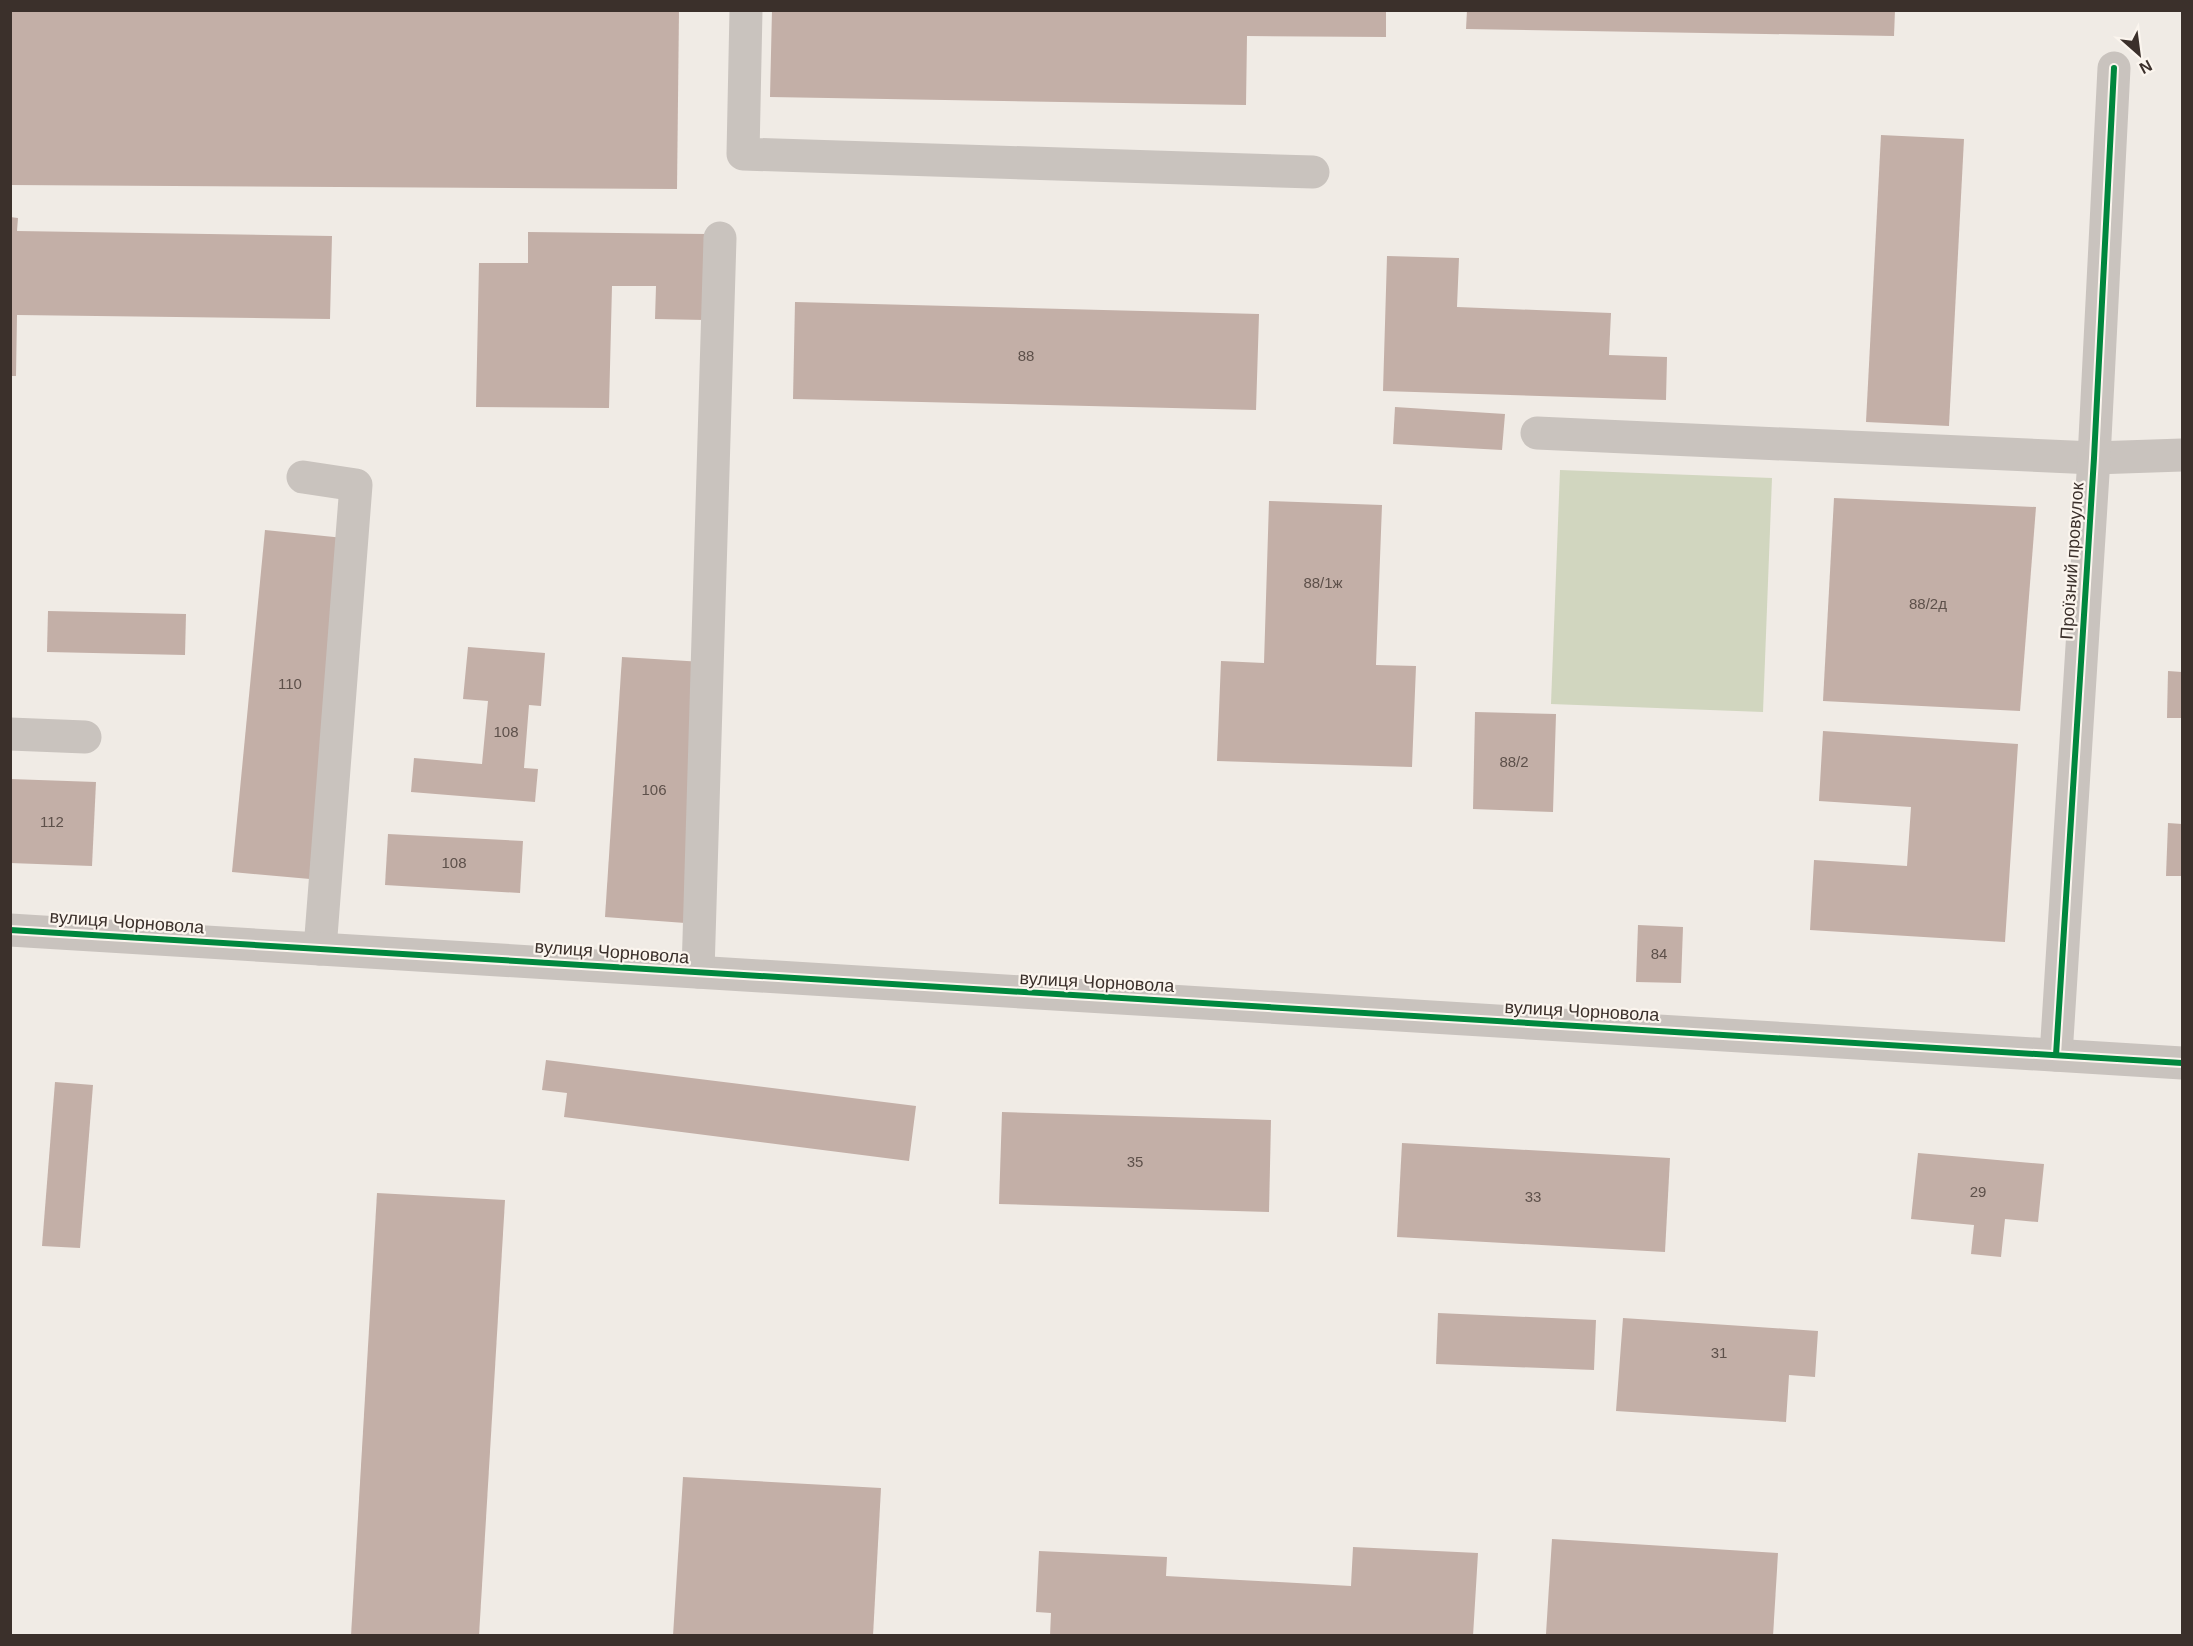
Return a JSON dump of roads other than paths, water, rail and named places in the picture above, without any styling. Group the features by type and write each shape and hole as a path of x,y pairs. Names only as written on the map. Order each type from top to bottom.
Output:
{"street":[{"path":"746,10 743,154 1313,172"},
{"name":"Проїзний провулок","path":"2056,1055 2094,458 2114,68"},
{"path":"698,972 720,238"},
{"path":"1537,433 2094,458 2182,455"},
{"path":"303,477 356,485 320,949"},
{"path":"10,734 85,737"},
{"name":"вулиця Чорновола","path":"10,930 2182,1063"}]}
